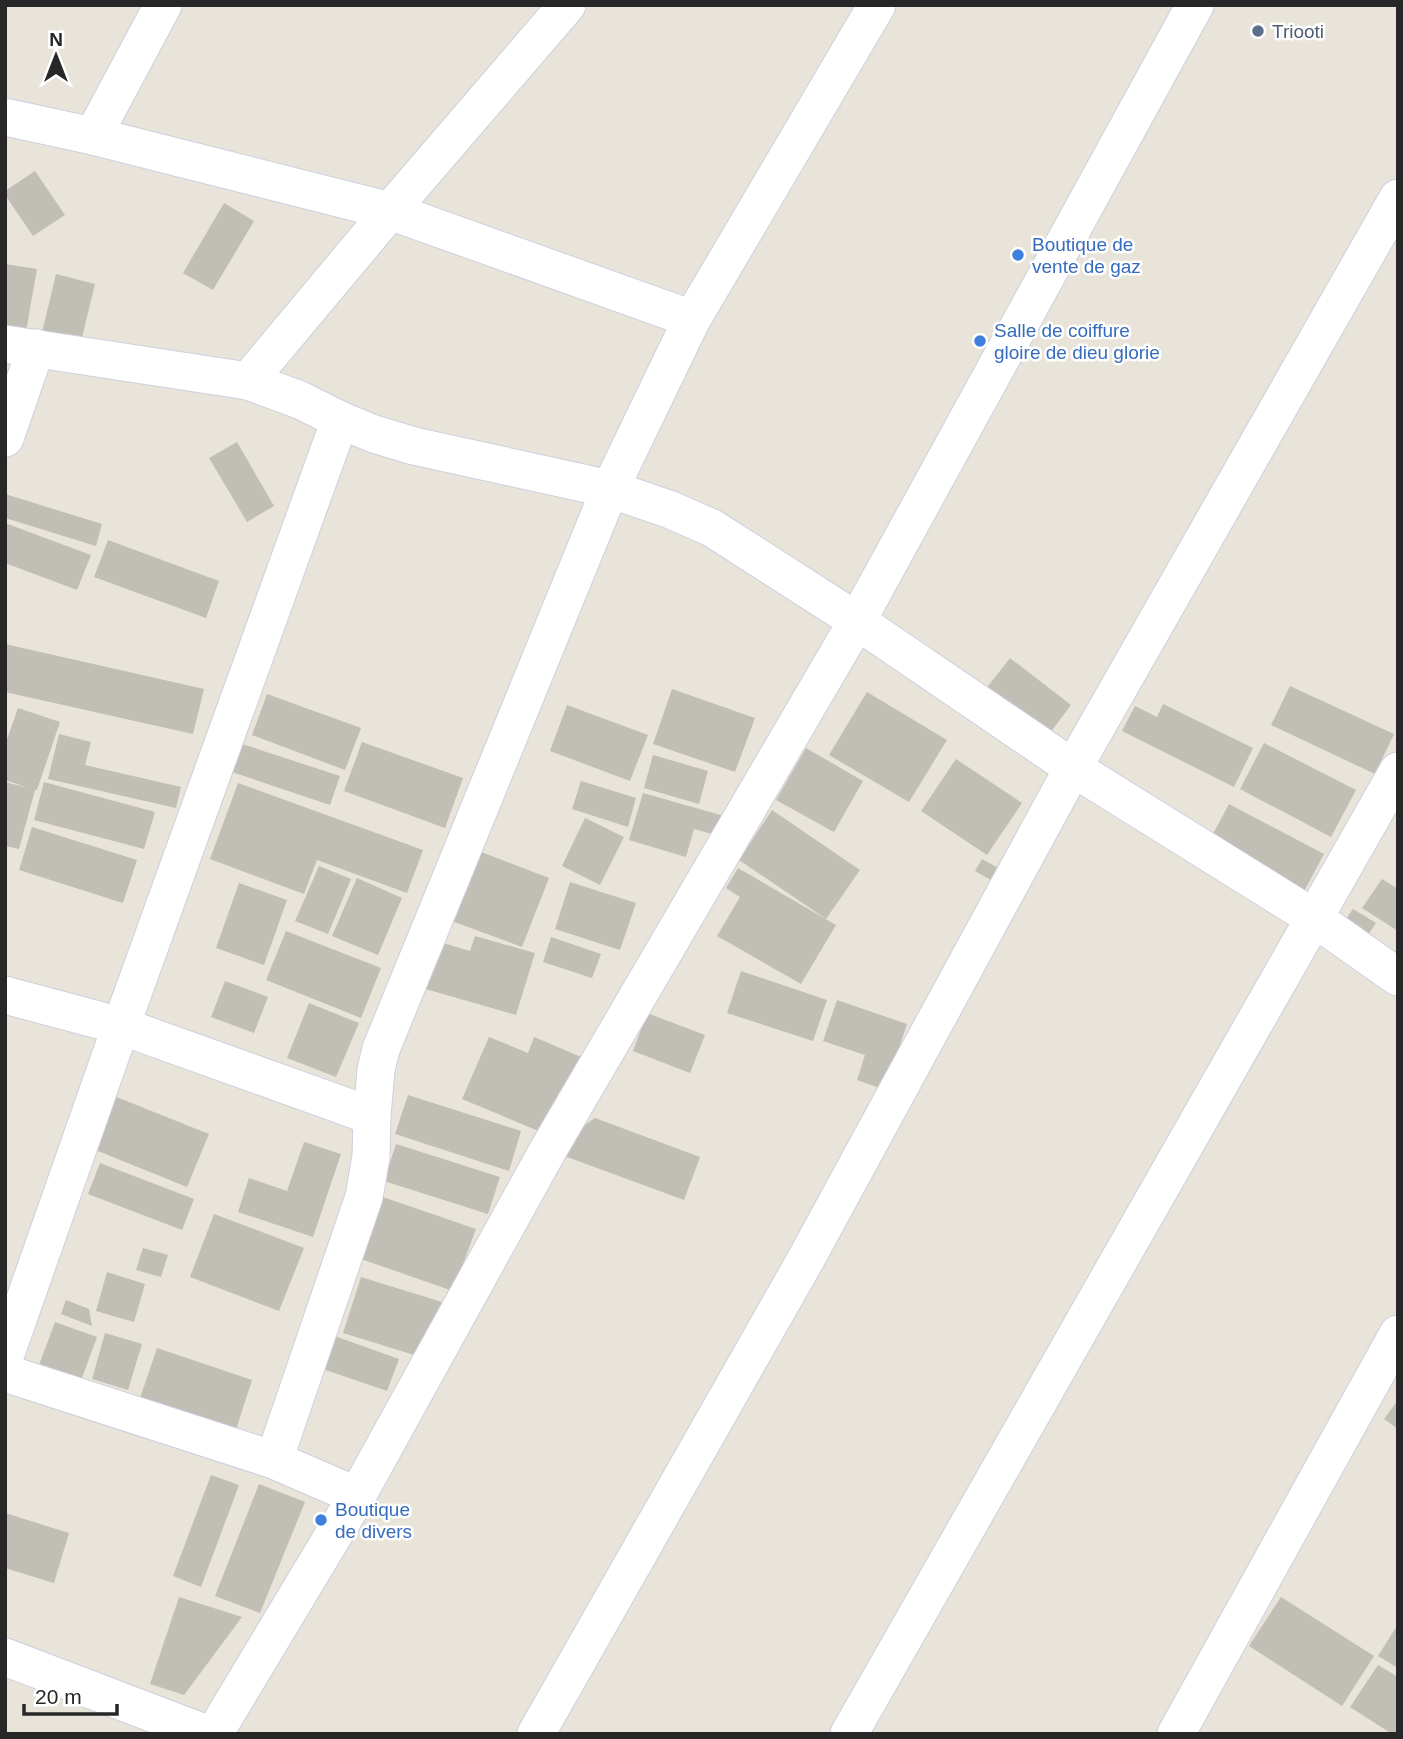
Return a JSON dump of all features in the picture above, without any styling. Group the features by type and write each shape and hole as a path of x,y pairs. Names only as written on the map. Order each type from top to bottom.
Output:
{"street":[{"path":"93,136 163,5"},
{"path":"248,381 567,5"},
{"path":"274,1460 364,1197 371,1157 376,1070 381,1049 610,489 692,319 877,5"},
{"path":"214,1734 357,1496 548,1150 857,621 1195,5"},
{"path":"5,117 93,136 390,211 692,319"},
{"path":"536,1734 806,1259 1073,768 1398,198"},
{"path":"5,438 20,346 248,381 300,400 374,434 414,446 610,489 671,510 712,528 857,621 1073,768 1314,918 1398,977"},
{"path":"5,1356 340,420"},
{"path":"849,1734 1398,771"},
{"path":"5,995 121,1026 372,1116"},
{"path":"1176,1734 1398,1334"},
{"path":"5,1373 274,1460 357,1496"},
{"path":"5,1657 207,1734"}],"building":[{"path":"35,171 65,215 33,236 5,195 5,191"},
{"path":"224,203 254,221 213,290 183,273"},
{"path":"5,264 37,269 25,337 5,333"},
{"path":"56,274 95,284 79,350 40,341"},
{"path":"237,442 274,506 247,522 209,458"},
{"path":"5,494 102,524 96,546 5,518"},
{"path":"5,523 91,555 77,590 5,563"},
{"path":"108,540 219,581 206,618 94,577"},
{"path":"5,644 204,689 193,734 5,692"},
{"path":"1010,658 1071,705 1044,741 982,694"},
{"path":"1290,686 1394,734 1375,774 1271,725"},
{"path":"672,689 755,718 735,772 653,744"},
{"path":"867,692 947,740 909,802 829,755"},
{"path":"267,694 361,728 345,770 252,735"},
{"path":"1163,704 1253,748 1234,787 1122,731 1135,706 1157,717"},
{"path":"567,705 648,735 630,781 550,751"},
{"path":"18,708 60,722 35,790 19,849 5,846 5,782 29,788 5,780 5,745"},
{"path":"59,734 91,742 85,765 181,787 176,808 48,779"},
{"path":"362,742 463,778 445,828 344,791"},
{"path":"239,743 340,776 330,805 229,771"},
{"path":"1264,743 1356,790 1331,837 1240,789"},
{"path":"806,748 863,781 834,832 776,800"},
{"path":"653,755 708,771 699,804 644,788"},
{"path":"956,759 1022,803 987,855 921,811"},
{"path":"581,781 636,798 628,827 572,809"},
{"path":"44,782 155,812 144,849 34,820"},
{"path":"238,783 423,850 407,893 317,860 304,894 210,859"},
{"path":"643,793 724,816 719,836 694,829 686,857 629,840"},
{"path":"1229,804 1324,854 1301,897 1206,847"},
{"path":"772,810 860,870 826,919 739,860"},
{"path":"585,818 624,837 600,885 562,866"},
{"path":"32,827 137,860 123,903 19,870"},
{"path":"476,850 549,878 522,947 449,920"},
{"path":"982,859 1005,872 998,884 975,871"},
{"path":"319,866 351,879 328,934 295,921"},
{"path":"738,868 836,925 801,984 717,936 740,897 726,888"},
{"path":"357,878 402,898 378,955 332,936"},
{"path":"1382,879 1398,889 1398,931 1362,908"},
{"path":"570,882 636,903 620,950 555,929"},
{"path":"239,883 287,900 264,965 216,948"},
{"path":"1353,909 1376,923 1364,941 1341,926"},
{"path":"286,931 381,968 361,1018 266,980"},
{"path":"475,936 535,953 516,1015 422,988 436,941 470,951"},
{"path":"551,937 601,954 592,978 543,962"},
{"path":"741,971 827,1000 813,1041 727,1013"},
{"path":"225,981 268,997 254,1033 211,1017"},
{"path":"837,1000 907,1024 885,1090 857,1080 865,1055 823,1041"},
{"path":"309,1003 359,1023 336,1077 287,1058"},
{"path":"647,1013 705,1035 690,1073 633,1051"},
{"path":"489,1037 528,1053 534,1037 586,1059 553,1137 462,1099"},
{"path":"408,1095 521,1131 509,1171 395,1134"},
{"path":"114,1096 209,1134 187,1187 93,1149"},
{"path":"595,1118 700,1157 684,1200 548,1150"},
{"path":"304,1142 341,1154 313,1237 238,1212 249,1178 287,1191"},
{"path":"396,1144 500,1177 488,1214 384,1181"},
{"path":"100,1163 194,1199 182,1230 88,1194"},
{"path":"377,1195 476,1229 453,1291 355,1257"},
{"path":"214,1214 304,1248 279,1311 190,1277"},
{"path":"143,1248 168,1255 161,1277 136,1270"},
{"path":"107,1272 145,1284 134,1322 96,1311"},
{"path":"361,1277 442,1302 424,1358 343,1333"},
{"path":"66,1300 89,1309 92,1326 61,1314"},
{"path":"55,1322 97,1337 78,1389 36,1373"},
{"path":"105,1333 142,1344 128,1390 92,1379"},
{"path":"329,1334 399,1359 387,1391 317,1367"},
{"path":"157,1348 252,1380 233,1439 137,1407"},
{"path":"1398,1400 1398,1429 1384,1419"},
{"path":"211,1475 239,1485 201,1587 173,1576"},
{"path":"259,1484 305,1502 260,1613 215,1596"},
{"path":"5,1513 69,1533 54,1583 5,1568"},
{"path":"179,1597 242,1617 184,1695 150,1684"},
{"path":"1281,1597 1374,1656 1342,1706 1249,1646"},
{"path":"1398,1624 1398,1668 1378,1656"},
{"path":"1378,1665 1398,1677 1398,1734 1392,1734 1350,1707"}],"place":[{"name":"Triooti","path":"1258,31"},
{"name":"Boutique de vente de gaz","path":"1018,255"},
{"name":"Salle de coiffure gloire de dieu glorie","path":"980,341"},
{"name":"Boutique de divers","path":"321,1520"}]}
